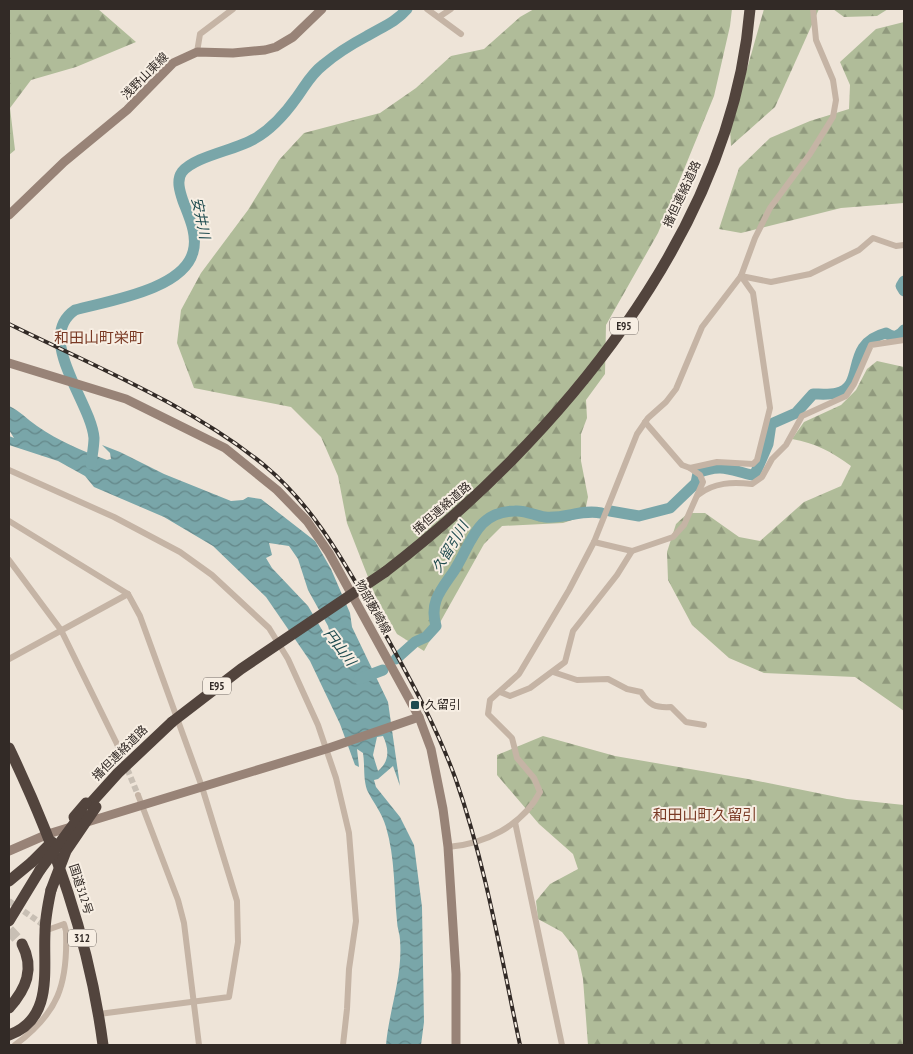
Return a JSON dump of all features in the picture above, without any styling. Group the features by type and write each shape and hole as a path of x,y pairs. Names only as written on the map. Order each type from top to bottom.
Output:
{"highway":[{"name":"播但連絡道路","path":"91,804 150,741 172,722 241,669 385,572 451,520 523,451 576,390 625,323 674,243 719,146 733,102 743,58 750,9"},
{"name":"国道312号","path":"9,748 48,834 75,908 99,1014 103,1045"},
{"path":"9,921 36,866 91,804"},
{"path":"9,1035 25,1026 34,1016 41,1003 45,980 45,922 51,890 66,851 91,804"},
{"path":"9,881 36,866"},
{"path":"9,1008 27,981 28,957 22,944"}],"main road":[{"name":"浅野山東線","path":"9,215 64,162 127,110 173,63 197,52 233,53 276,47 293,37 322,9"},
{"name":"物部藪崎線","path":"9,363 126,399 202,435 245,462 277,490 307,521 330,553 419,716 431,749 448,847 456,974 456,1045"},
{"path":"9,852 48,834 329,748 403,724 419,716"}],"street":[{"path":"197,52 200,34 233,9"},
{"path":"427,9 461,34"},
{"path":"439,17 451,9"},
{"path":"448,847 464,846 484,840 515,822 540,792 534,778 517,758 512,738 488,714 490,700 519,674 537,646 594,542 627,454 645,422 666,402 676,389 702,328 741,276 755,238 770,208 810,154 833,117 836,100 833,80 816,40 813,9"},
{"path":"741,276 771,282 810,274 859,250 873,238 896,246 904,245"},
{"path":"695,471 717,462 753,464 758,460 770,408 753,293 741,276"},
{"path":"696,497 719,484 734,482 752,484 762,476 772,459 786,445 802,416 846,396 854,384 871,345 877,342 900,342 904,340"},
{"path":"594,542 632,552 673,537 684,525 703,482 695,471 682,465 645,422"},
{"path":"9,470 144,532 180,552 212,575 269,628 304,689 329,748 349,833 356,921 349,970 348,1009 343,1045"},
{"path":"9,521 128,594 140,616 202,787 237,901 238,942 229,997 99,1014"},
{"path":"500,692 510,696 530,688 565,662 573,631 617,575 632,552"},
{"path":"9,560 61,630 117,744"},
{"path":"9,659 128,594"},
{"path":"553,672 578,680 608,679 627,689 641,692 648,704 658,708 670,707 686,722 704,725"},
{"path":"138,795 178,900 184,923 199,1045"},
{"path":"515,822 562,1045"},
{"path":"15,1045 29,1035 53,1009 62,987 66,964 66,931 64,924 50,929"}],"green space":[{"path":"9,9 98,9 136,42 76,67 31,80 10,108 15,150 9,155"},
{"path":"534,9 732,9 714,96 658,233 606,325 605,374 586,400 587,418 581,434 581,461 588,497 584,516 563,523 502,526 484,544 424,651 397,634 375,595 347,523 338,476 321,437 291,407 194,388 177,343 181,310 201,273 248,210 279,160 304,133 380,113 416,88 451,56 484,49 520,17"},
{"path":"764,9 819,9 775,107 731,146 730,129"},
{"path":"833,9 888,9 877,16 844,17"},
{"path":"904,22 904,203 841,208 741,233 719,229 739,168 770,138 810,121 849,109 850,85 840,62 876,29"},
{"path":"877,361 904,367 904,711 855,677 764,673 729,658 692,625 668,580 667,552 676,524 688,513 705,513 739,537 760,541 804,502 841,486 851,466 823,449 792,439 804,422 841,405 856,390 867,369"},
{"path":"543,736 615,756 748,779 847,799 904,805 904,1045 588,1045 583,979 577,951 562,932 538,919 536,901 550,884 578,869 573,854 539,824 497,775 497,755"}],"water":[{"name":"円山川","path":"9,406 54,436 107,460 111,459 110,453 102,445 164,474 231,501 243,500 248,497 261,499 315,541 331,569 350,613 352,627 388,702 400,786 393,766 378,779 374,780 376,787 400,817 414,845 422,907 424,1022 421,1045 386,1045 400,967 400,938 389,838 382,817 367,790 363,753 357,749 359,767 355,765 340,724 310,661 266,597 213,546 164,517 94,487 85,476 58,461 9,445 9,436 14,438 9,430","holes":["269,543 289,546 298,559 308,590 328,626 335,652 308,606 272,568 266,558 272,555","383,736 387,755 385,763 378,771 373,755 377,737"]}],"waterway":[{"name":"安井川","path":"91,464 94,438 91,423 62,353 60,337 64,322 75,310 142,292 160,285 175,276 186,265 194,246 192,226 179,186 182,172 188,166 206,157 246,143 267,131 278,121 308,80 319,69 344,49 393,21 407,9"},
{"name":"久留引川","path":"904,281 901,286 904,291"},
{"name":"久留引川","path":"610,511 639,516 670,508 696,483 698,473 713,468 725,468 752,475 755,474 768,444 771,424 796,413 813,394 834,394 846,389 851,382 864,346 873,338 886,333 896,336 904,330"},
{"name":"久留引川","path":"396,659 415,642 426,637 436,626 434,610 438,597 476,531 491,517 515,511 552,517 587,512 601,513"},
{"name":"久留引川","path":"359,679 383,670"}],"tunnel":[{"path":"117,744 138,795"},
{"path":"9,901 45,926"},
{"path":"9,930 22,944"}],"railway":[{"path":"9,324 141,388 235,443 281,480 323,531 359,588 405,670 438,735 456,780 467,812 484,878 520,1045"}],"place":[{"name":"久留引","path":"415,705"}],"district":[{"name":"和田山町栄町","path":"99,338"},
{"name":"和田山町久留引","path":"705,815"}]}
